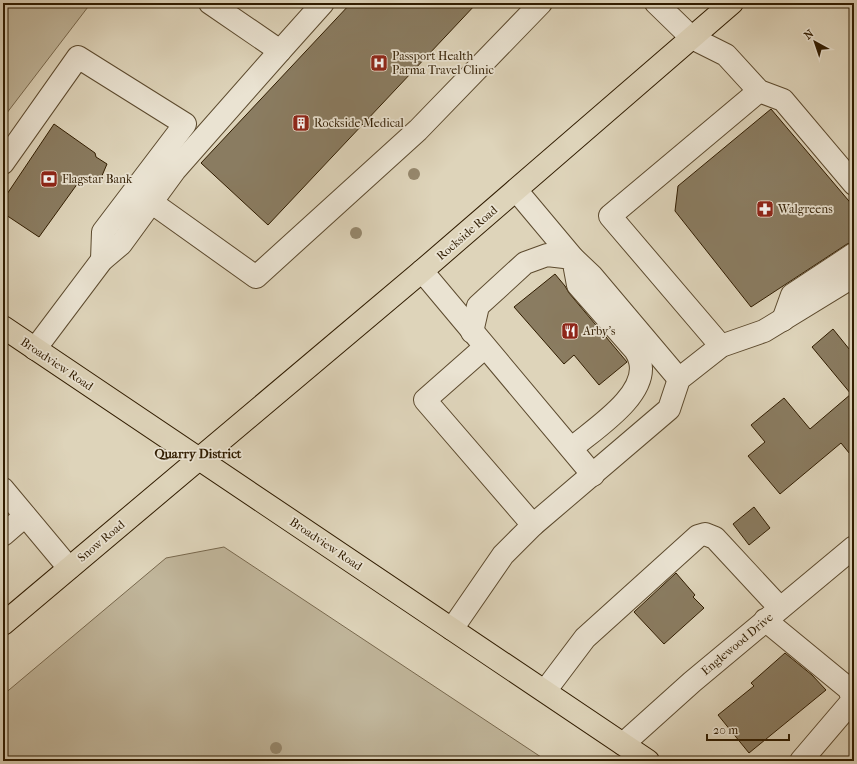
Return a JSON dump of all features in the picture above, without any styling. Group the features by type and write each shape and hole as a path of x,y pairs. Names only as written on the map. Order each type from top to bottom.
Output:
{"main road":[{"name":"Rockside Road","path":"200,460 257,409 422,271 732,3"},
{"name":"Broadview Road","path":"3,327 648,761"},
{"name":"Snow Road","path":"3,624 200,460"}],"street":[{"path":"210,3 280,51"},
{"path":"34,348 102,260 121,244 175,170 323,3"},
{"path":"151,202 256,277 418,130 541,3"},
{"path":"656,3 692,38 726,55 759,91 783,100 854,184"},
{"path":"3,163 78,57 185,124 103,232 102,260"},
{"path":"721,346 610,216 759,91"},
{"path":"516,190 573,258 592,276 679,379"},
{"path":"783,320 792,295 854,254"},
{"path":"533,525 425,400 478,340 478,306 525,263 547,255 573,258"},
{"path":"572,448 631,398 641,374 640,361 635,350 578,285 573,258"},
{"path":"422,271 478,340 572,448 593,475"},
{"path":"452,629 503,555 533,525 669,409 679,379 721,346 764,331 854,276"},
{"path":"3,489 69,568"},
{"path":"3,534 26,516"},
{"path":"545,691 585,638 698,536 705,534 715,538 772,614 849,689 853,700 801,761"},
{"name":"Englewood Drive","path":"623,744 692,682 854,547"}],"shaded area":[{"path":"3,3 91,3 3,118"},
{"path":"224,547 547,761 3,761 3,695 166,558"}],"building":[{"name":"Rockside Medical","path":"351,3 477,3 268,225 201,163"},
{"name":"Walgreens","path":"771,109 854,207 854,242 847,244 751,307 675,211 678,186"},
{"name":"Flagstar Bank","path":"54,124 95,153 96,157 107,164 101,178 93,181 83,176 39,237 3,213 3,200"},
{"name":"Arby's","path":"555,274 627,362 599,385 574,355 564,364 514,307"},
{"path":"833,329 854,355 854,459 841,443 780,494 748,456 765,442 751,425 784,398 810,429 851,394 812,347"},
{"path":"754,507 770,528 749,545 733,524"},
{"path":"676,573 695,595 693,597 704,608 664,644 634,612"},
{"path":"785,653 812,675 826,690 749,753 718,715 754,686 751,683"}],"place":[{"name":"Passport Health Parma Travel Clinic","path":"379,63"},
{"name":"Rockside Medical","path":"301,123"},
{"name":"Flagstar Bank","path":"49,179"},
{"name":"Walgreens","path":"765,209"},
{"name":"Arby's","path":"570,331"}],"district":[{"name":"Quarry District","path":"198,453"}]}
